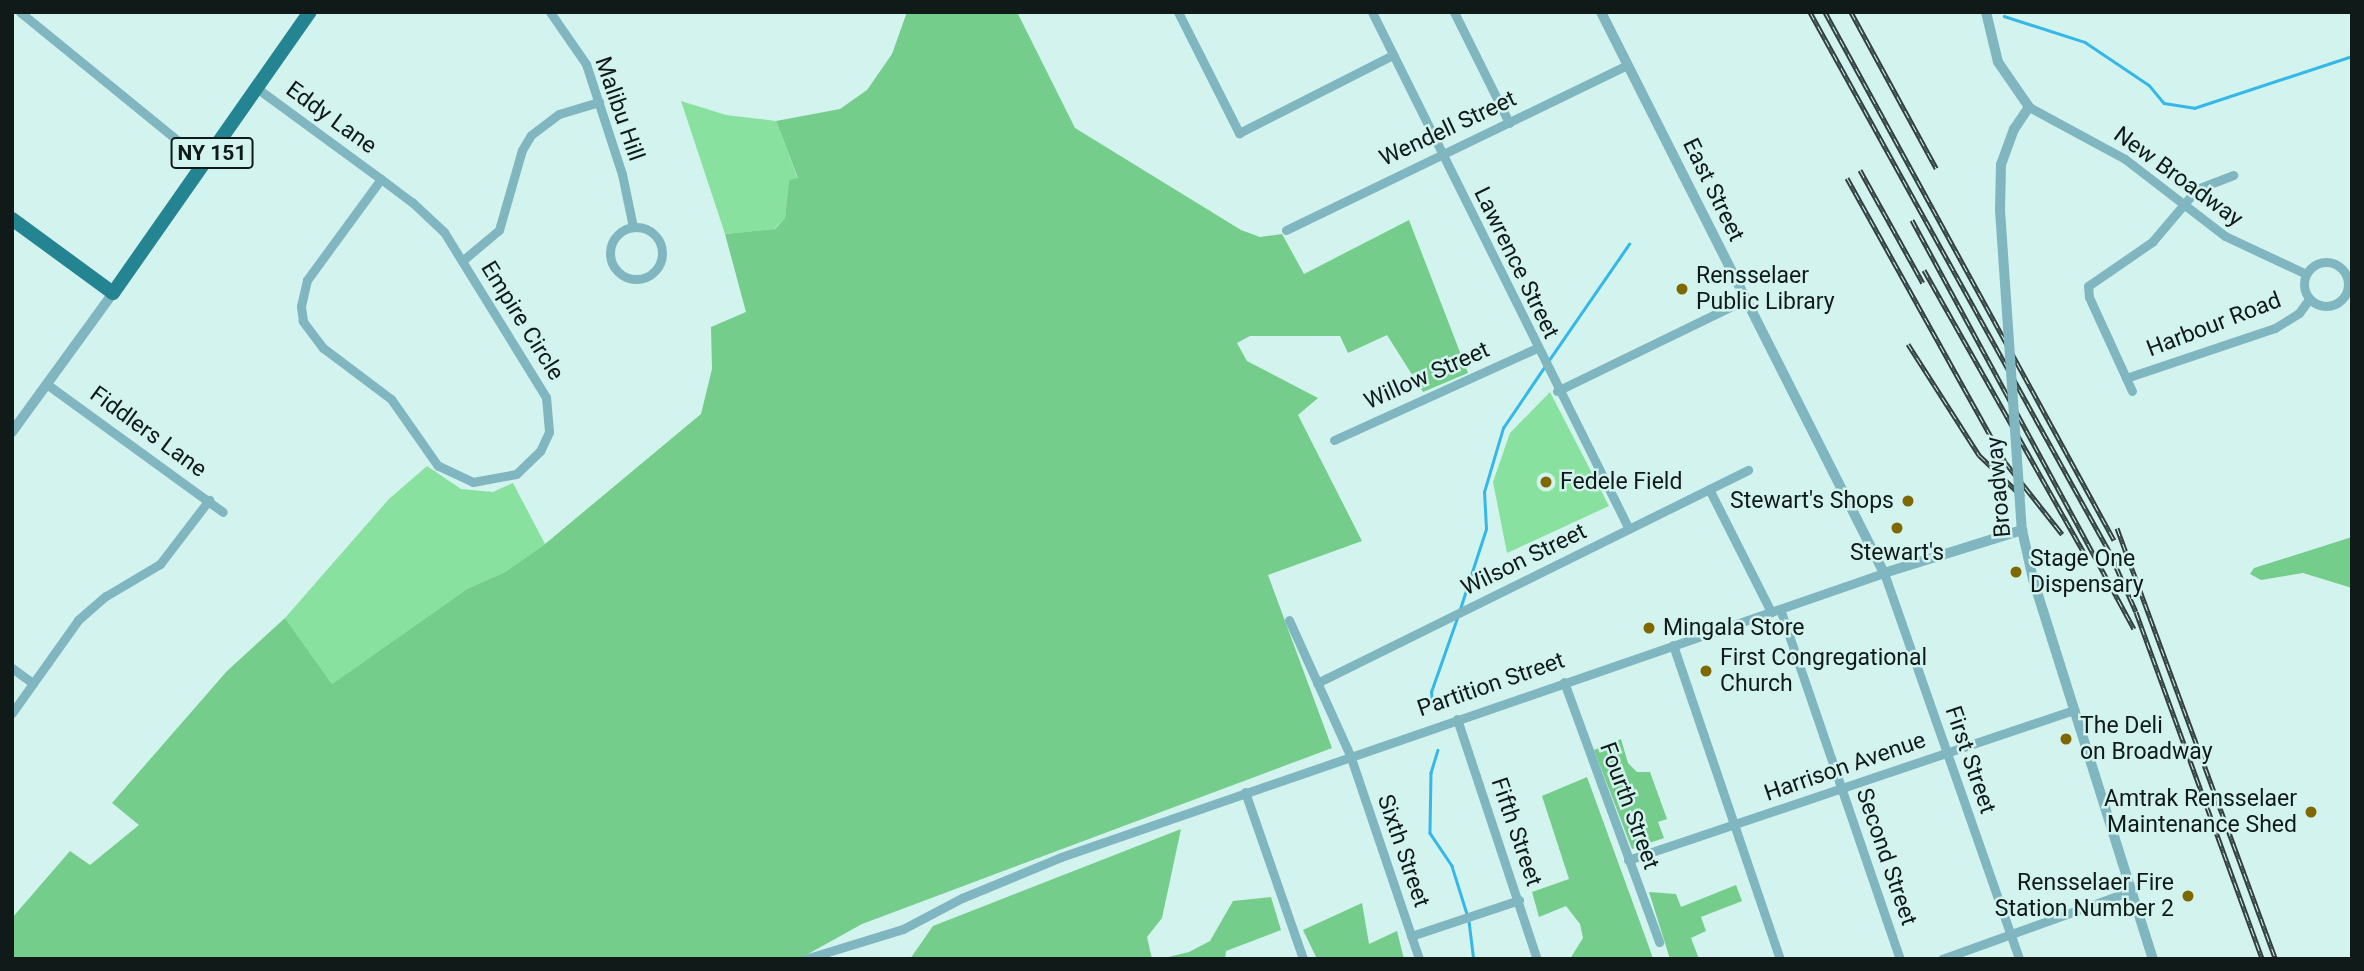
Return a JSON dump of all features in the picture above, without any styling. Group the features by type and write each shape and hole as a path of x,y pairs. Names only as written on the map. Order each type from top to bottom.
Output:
{"main road":[{"name":"NY 151","path":"113,293 310,12"},
{"path":"12,219 113,293"}],"street":[{"path":"20,12 205,163"},
{"name":"Malibu Hill","path":"550,12 574,42 599,103 633,227"},
{"path":"1178,12 1239,133 1393,55"},
{"name":"Lawrence Street","path":"1371,12 1557,391 1629,529"},
{"path":"1454,12 1509,123"},
{"name":"East Street","path":"1601,12 1884,573"},
{"path":"1986,12 1998,62 2029,107"},
{"name":"Wendell Street","path":"1286,230 1627,65"},
{"name":"Eddy Lane","path":"258,89 380,179"},
{"path":"462,261 499,230 522,150 531,135 559,114 599,103"},
{"name":"New Broadway","path":"2029,107 2116,153 2183,206 2236,243 2306,274"},
{"name":"Broadway","path":"2029,107 2014,129 2001,164 2000,210 2022,530 2074,710 2154,959"},
{"path":"2132,391 2089,297 2088,286 2146,247 2203,185 2233,175"},
{"name":"Empire Circle","path":"380,179 432,218 538,379 551,415 540,452 527,467 489,482 462,479 438,466 391,399 323,348 303,321 301,306 307,280 380,179"},
{"path":"633,227 651,231 662,255 655,272 639,280 616,271 610,256 613,240 633,227"},
{"path":"2329,262 2339,266 2348,280 2345,294 2334,304 2320,305 2309,299 2304,288 2306,274 2315,264 2329,262"},
{"path":"12,432 113,293"},
{"name":"Harbour Road","path":"2126,378 2275,328 2299,313 2309,299"},
{"path":"1557,391 1744,300"},
{"name":"Willow Street","path":"1334,440 1539,352"},
{"name":"Fiddlers Lane","path":"48,385 223,512"},
{"name":"Wilson Street","path":"1317,683 1748,470"},
{"name":"Second Street","path":"1709,489 1776,611 1842,789 1900,959"},
{"path":"12,713 78,620 106,596 160,564 209,500"},
{"name":"Partition Street","path":"805,959 903,929 978,892 1245,792 1884,573 2022,530"},
{"name":"First Street","path":"1884,573 2019,959"},
{"name":"Sixth Street","path":"1289,620 1350,755 1419,959"},
{"path":"1673,645 1780,959"},
{"path":"12,668 33,683"},
{"name":"Fourth Street","path":"1563,682 1659,942"},
{"name":"Harrison Avenue","path":"1628,860 2074,710"},
{"name":"Fifth Street","path":"1457,719 1537,959"},
{"path":"1245,792 1303,959"},
{"path":"1942,959 2132,891"},
{"path":"1411,936 1519,900"}],"green space":[{"path":"907,12 1017,12 1075,128 1241,230 1260,237 1282,234 1304,274 1409,220 1468,373 1423,392 1387,335 1348,353 1340,336 1250,336 1237,343 1247,361 1318,398 1298,415 1362,541 1268,575 1332,748 862,924 799,959 12,959 12,918 70,851 90,865 139,825 112,803 227,671 285,618 332,684 467,589 505,572 545,544 701,414 712,369 711,327 746,312 725,234 775,229 785,218 789,180 798,178 776,121 840,109 867,90 892,54"},
{"path":"681,101 726,115 776,121 798,179 789,180 785,218 774,229 725,234"},
{"name":"Fedele Field","path":"1550,392 1609,506 1507,553 1493,482 1510,433"},
{"path":"427,466 461,489 493,492 513,483 545,544 505,572 467,589 332,684 285,618 389,499"},
{"path":"2352,537 2352,588 2303,573 2261,580 2250,574 2254,568"},
{"path":"1621,739 1628,763 1637,772 1650,772 1667,819 1658,822 1664,838 1632,849 1594,750"},
{"path":"1587,777 1653,959 1570,959 1583,938 1580,924 1566,906 1539,917 1532,892 1569,879 1542,796"},
{"path":"1181,829 1162,918 1147,937 1152,959 910,959 933,926"},
{"path":"1736,885 1742,901 1701,917 1706,931 1691,938 1699,959 1670,959 1649,892 1676,894 1681,907"},
{"path":"1271,897 1281,930 1226,951 1225,959 1160,959 1189,952 1210,941 1233,901"},
{"path":"1362,903 1369,944 1397,931 1404,959 1317,959 1303,930"}],"waterway":[{"path":"2004,16 2085,42 2149,85 2164,103 2194,108 2352,56"},
{"path":"1549,360 1629,244"},
{"path":"1460,609 1486,529 1484,492 1503,428 1545,366"},
{"path":"1432,705 1431,692 1457,618"},
{"path":"1438,750 1431,773 1430,833 1452,866 1467,914"},
{"path":"1469,921 1474,959"}],"railway":[{"path":"1810,12 2110,553 2136,612 2262,959"},
{"path":"1825,12 2114,540"},
{"path":"1851,12 1936,168"},
{"path":"1860,170 1923,283"},
{"path":"1847,178 2005,462 2062,534"},
{"path":"1912,220 2134,629"},
{"path":"1924,270 2086,556"},
{"path":"1908,344 1979,455 2023,497"},
{"path":"2117,528 2276,959"}],"place":[{"name":"Rensselaer Public Library","path":"1682,289"},
{"name":"Fedele Field","path":"1546,482"},
{"name":"Stewart's Shops","path":"1908,501"},
{"name":"Stewart's","path":"1897,528"},
{"name":"Stage One Dispensary","path":"2016,572"},
{"name":"Mingala Store","path":"1649,628"},
{"name":"First Congregational Church","path":"1706,671"},
{"name":"The Deli on Broadway","path":"2066,739"},
{"name":"Amtrak Rensselaer Maintenance Shed","path":"2311,812"},
{"name":"Rensselaer Fire Station Number 2","path":"2188,896"}]}
